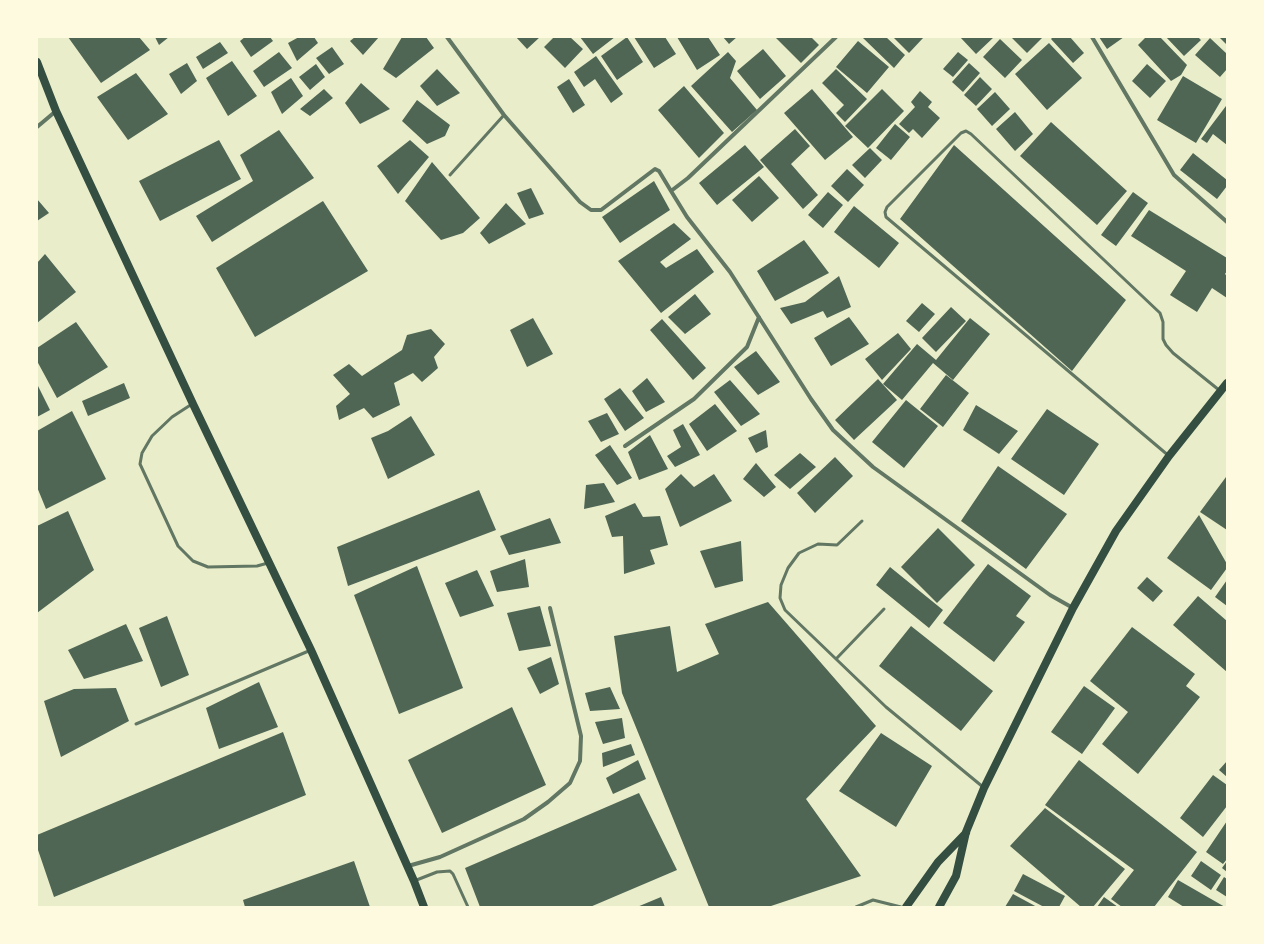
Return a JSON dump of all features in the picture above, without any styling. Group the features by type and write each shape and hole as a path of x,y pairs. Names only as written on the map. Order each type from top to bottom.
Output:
{"main road":[{"path":"37,62 56,111 193,404 311,650 408,866 424,907"},
{"path":"938,907 956,876 966,832 984,788 1073,608 1116,530 1169,456 1227,383"},
{"path":"906,907 938,862 966,832"}],"street":[{"path":"447,37 504,115 580,202 590,210 601,210 655,169 659,171 687,217 730,272 812,401 833,430 873,467 1050,595 1073,608"},
{"path":"671,191 688,178 836,37"},
{"path":"1092,37 1174,175 1227,222"},
{"path":"37,127 56,111"},
{"path":"625,446 694,399 747,347 759,317"},
{"path":"408,866 440,857 524,819 548,802 570,783 580,761 581,736 550,608"}],"lane":[{"path":"450,175 476,148 504,115"},
{"path":"1169,456 886,217 885,212 887,207 961,132 966,131 971,134 1160,313 1163,322 1163,339 1172,353 1221,391"},
{"path":"193,404 172,417 152,436 142,453 140,464 178,546 193,561 208,567 257,566 270,563"},
{"path":"862,521 837,545 818,544 799,553 788,568 780,585 780,598 785,610 886,708 984,788"},
{"path":"836,660 884,609"},
{"path":"136,724 311,650"},
{"path":"414,881 437,872 450,871 453,874 468,907"},
{"path":"856,907 873,900 901,907"}],"building":[{"path":"68,37 139,37 150,50 101,83"},
{"path":"155,37 169,37 159,45"},
{"path":"245,37 270,37 273,41 251,57 240,41"},
{"path":"299,37 314,37 318,43 297,61 288,43"},
{"path":"355,37 379,37 363,55 350,41"},
{"path":"402,37 426,37 434,48 396,78 383,69"},
{"path":"516,37 540,37 527,49"},
{"path":"554,37 570,37 583,49 565,68 544,47"},
{"path":"580,37 615,37 593,54"},
{"path":"627,37 643,62 617,80 601,56"},
{"path":"634,37 665,37 676,54 654,68"},
{"path":"677,37 708,37 720,55 697,70"},
{"path":"723,37 737,37 729,44"},
{"path":"775,37 811,37 819,45 801,63"},
{"path":"886,37 905,55 894,68 863,38"},
{"path":"893,37 924,37 909,53"},
{"path":"960,37 994,37 976,54"},
{"path":"1011,37 1043,37 1027,53"},
{"path":"1053,37 1070,37 1084,53 1073,63 1051,39"},
{"path":"1099,37 1124,37 1107,49"},
{"path":"1146,37 1160,37 1187,65 1181,75 1171,81 1138,45"},
{"path":"1166,37 1198,37 1201,40 1184,56"},
{"path":"1219,37 1227,37 1227,45"},
{"path":"1210,38 1227,54 1227,69 1220,77 1195,55"},
{"path":"1000,39 1022,60 1005,78 983,57"},
{"path":"858,41 889,67 867,93 836,67"},
{"path":"220,42 228,53 203,69 196,57"},
{"path":"1049,43 1082,78 1047,110 1015,74"},
{"path":"332,47 344,64 329,74 316,58"},
{"path":"763,49 786,76 760,99 737,71"},
{"path":"279,52 292,68 264,87 253,71"},
{"path":"728,52 736,61 730,78 757,110 732,132 691,86"},
{"path":"958,52 968,60 953,77 943,69"},
{"path":"596,56 623,94 611,103 595,79 584,87 574,72"},
{"path":"232,61 257,96 228,116 206,78"},
{"path":"187,63 197,81 181,94 169,74"},
{"path":"969,63 980,73 963,92 952,82"},
{"path":"316,64 325,77 310,90 299,77"},
{"path":"1147,64 1166,81 1150,98 1132,81"},
{"path":"437,69 460,93 437,106 420,86"},
{"path":"836,69 867,99 845,122 836,113 844,105 822,83"},
{"path":"136,73 168,114 128,140 97,97"},
{"path":"1183,76 1222,99 1196,143 1157,120"},
{"path":"980,77 992,89 976,106 964,95"},
{"path":"291,78 303,96 282,114 271,92"},
{"path":"569,79 585,105 573,113 557,87"},
{"path":"361,83 390,109 360,124 345,103"},
{"path":"684,86 724,133 699,158 658,110"},
{"path":"324,89 333,98 310,116 300,109"},
{"path":"812,89 853,137 825,160 784,113"},
{"path":"882,89 904,111 868,148 845,126"},
{"path":"920,91 932,102 928,107 940,118 922,138 913,129 909,133 899,124 915,107 911,102"},
{"path":"995,92 1010,109 992,126 977,109"},
{"path":"417,100 450,125 445,136 427,144 402,121"},
{"path":"1226,106 1227,145 1213,134 1207,143 1201,139"},
{"path":"1015,112 1033,134 1015,151 996,129"},
{"path":"1051,122 1127,191 1097,225 1020,156"},
{"path":"895,124 910,137 891,160 876,148"},
{"path":"795,129 810,146 791,164 818,195 803,209 760,160"},
{"path":"279,130 314,178 212,242 196,216 253,181 240,155"},
{"path":"219,140 241,179 160,221 139,181"},
{"path":"410,140 429,157 398,194 377,166"},
{"path":"745,145 764,167 717,205 699,183"},
{"path":"954,145 1126,300 1072,371 900,219"},
{"path":"870,148 882,160 865,178 852,165"},
{"path":"1193,153 1227,180 1227,186 1217,199 1180,170"},
{"path":"432,162 480,218 463,233 441,240 405,201"},
{"path":"847,169 864,185 848,202 831,186"},
{"path":"759,176 779,198 752,222 732,200"},
{"path":"654,181 670,210 620,243 602,217"},
{"path":"531,188 544,214 529,219 517,193"},
{"path":"828,192 843,205 823,228 808,215"},
{"path":"1133,192 1148,203 1116,246 1101,235"},
{"path":"37,199 49,213 37,221"},
{"path":"323,201 368,271 255,337 216,268"},
{"path":"506,203 526,224 489,244 480,233"},
{"path":"854,206 899,243 879,268 834,232"},
{"path":"1149,210 1227,258 1227,271 1225,274 1227,276 1227,298 1212,288 1197,312 1170,295 1186,271 1131,236"},
{"path":"674,223 691,239 660,262 666,268 697,249 714,272 661,313 618,261"},
{"path":"804,240 829,273 775,301 757,271"},
{"path":"45,254 76,292 37,323 37,263"},
{"path":"839,276 851,307 827,318 823,311 791,324 780,308 805,302"},
{"path":"695,294 711,314 685,334 668,317"},
{"path":"922,303 935,314 919,332 906,321"},
{"path":"951,307 966,321 936,352 922,338"},
{"path":"849,317 869,344 831,366 814,338"},
{"path":"533,318 553,354 527,367 510,330"},
{"path":"970,318 990,334 953,380 933,363 902,400 883,384 917,344 936,360"},
{"path":"662,319 706,368 693,380 650,330"},
{"path":"76,322 108,367 57,398 37,361 37,348"},
{"path":"431,329 445,344 434,357 438,368 422,382 413,373 394,383 400,405 373,418 364,408 339,420 336,406 350,394 333,375 349,364 362,376 402,350 407,335"},
{"path":"898,333 911,349 882,380 865,359"},
{"path":"756,351 780,382 758,395 734,367"},
{"path":"946,375 969,393 943,427 920,409"},
{"path":"647,378 665,402 646,412 632,391"},
{"path":"878,379 897,400 854,440 835,420"},
{"path":"730,380 760,414 741,426 714,392"},
{"path":"124,383 130,398 88,416 82,401"},
{"path":"37,384 50,410 37,417"},
{"path":"620,388 644,418 625,431 604,399"},
{"path":"906,400 938,426 904,468 872,442"},
{"path":"715,404 737,431 707,451 689,424"},
{"path":"976,405 1018,431 999,454 963,430"},
{"path":"1047,409 1099,444 1064,495 1011,459"},
{"path":"72,411 106,479 46,509 37,487 37,431"},
{"path":"607,413 619,434 601,442 588,421"},
{"path":"411,416 435,455 388,479 371,438 388,431"},
{"path":"683,424 700,455 675,467 667,456 681,447 673,430"},
{"path":"766,430 768,447 756,453 748,438"},
{"path":"650,435 668,469 639,480 628,452"},
{"path":"610,445 632,478 617,485 595,455"},
{"path":"800,453 816,467 790,489 774,475"},
{"path":"835,457 853,476 815,513 797,493"},
{"path":"756,463 776,487 764,497 743,479"},
{"path":"998,466 1067,514 1026,569 961,521"},
{"path":"681,474 694,487 714,474 732,501 680,527 665,489"},
{"path":"1226,477 1227,479 1227,530 1200,512"},
{"path":"604,483 615,502 584,509 586,485"},
{"path":"479,490 496,530 348,586 337,547"},
{"path":"635,503 643,517 660,516 668,545 650,550 655,564 624,574 623,536 612,537 605,516"},
{"path":"68,511 94,570 37,613 37,526"},
{"path":"1199,515 1227,564 1227,568 1211,590 1167,558"},
{"path":"550,518 561,543 509,555 500,536"},
{"path":"938,528 975,565 937,603 901,567"},
{"path":"741,541 743,581 715,588 700,551"},
{"path":"525,559 529,587 497,592 490,571"},
{"path":"988,564 1031,596 1016,616 1025,622 994,662 943,623"},
{"path":"417,566 463,688 399,714 354,595"},
{"path":"890,567 943,610 929,628 876,585"},
{"path":"477,570 494,606 460,617 445,583"},
{"path":"1147,577 1163,591 1153,602 1137,588"},
{"path":"1227,580 1227,606 1215,597"},
{"path":"1198,596 1227,621 1227,672 1173,625"},
{"path":"768,602 876,726 806,799 861,876 768,907 709,907 622,693 614,636 670,626 677,672 719,654 705,624"},
{"path":"540,606 551,646 519,651 507,613"},
{"path":"167,616 189,675 161,687 139,628"},
{"path":"126,624 143,661 84,679 68,650"},
{"path":"911,626 993,691 961,731 879,666"},
{"path":"1132,627 1195,674 1186,686 1200,697 1138,774 1102,744 1128,712 1090,681"},
{"path":"551,657 559,684 540,694 527,668"},
{"path":"259,682 278,727 219,749 206,708"},
{"path":"1084,686 1115,708 1082,754 1051,732"},
{"path":"610,687 620,709 590,711 585,693"},
{"path":"116,688 129,721 61,757 44,701 74,689"},
{"path":"512,707 546,785 442,833 408,760"},
{"path":"622,718 625,738 603,744 595,722"},
{"path":"283,732 306,795 54,897 37,847 37,835"},
{"path":"881,733 932,766 896,827 839,791"},
{"path":"631,744 635,755 603,767 602,753"},
{"path":"638,760 646,779 613,794 606,778"},
{"path":"1079,760 1197,852 1154,907 1122,907 1111,899 1134,870 1045,805"},
{"path":"1227,761 1227,777 1219,770"},
{"path":"1213,775 1227,785 1227,806 1203,837 1180,818"},
{"path":"639,793 677,870 590,907 480,907 465,868"},
{"path":"1045,808 1125,869 1093,907 1081,907 1010,846"},
{"path":"1227,821 1227,859 1223,864 1206,852"},
{"path":"354,861 370,907 245,907 243,900"},
{"path":"1201,861 1221,875 1211,890 1191,876"},
{"path":"1227,861 1227,872 1222,868"},
{"path":"1023,874 1065,896 1059,907 1044,907 1014,891"},
{"path":"1224,877 1227,879 1227,897 1216,890"},
{"path":"1178,880 1225,907 1184,907 1168,897"},
{"path":"1013,894 1037,907 1005,907"},
{"path":"661,897 665,907 637,907"},
{"path":"1104,897 1118,907 1097,907"}]}
